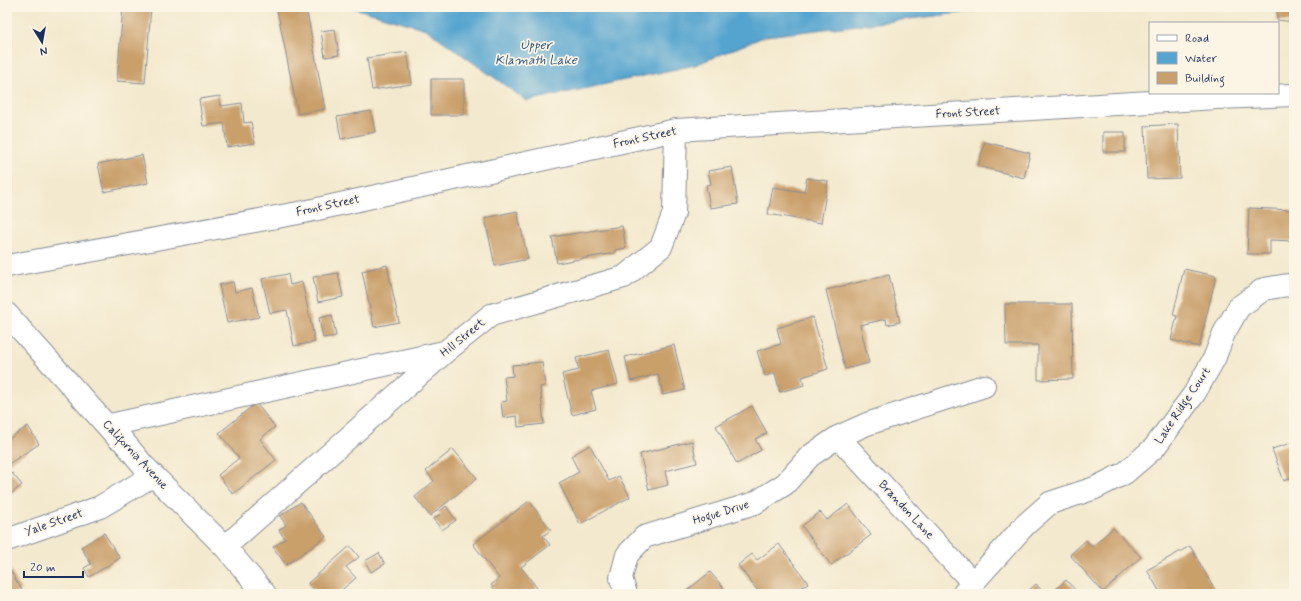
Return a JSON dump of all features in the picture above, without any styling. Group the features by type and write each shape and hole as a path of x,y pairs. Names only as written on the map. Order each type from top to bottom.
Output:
{"street":[{"name":"Front Street","path":"7,266 304,212 676,130 1217,98 1294,95"},
{"name":"Hill Street","path":"225,547 445,352 491,315 624,277 661,247 674,213 676,130"},
{"name":"Lake Ridge Court","path":"968,588 1025,525 1050,503 1095,488 1126,473 1154,448 1194,394 1214,359 1224,333 1239,307 1264,289 1288,285 1294,287"},
{"name":"California Avenue","path":"7,314 152,476 225,547 265,594"},
{"path":"152,476 110,425 445,352"},
{"name":"Hogue Drive","path":"624,586 627,555 644,537 755,503 785,484 810,456 838,437 867,424 984,386"},
{"name":"Brandon Lane","path":"838,437 968,588"},
{"name":"Yale Street","path":"7,540 100,507 152,476"}],"water":[{"name":"Upper Klamath Lake","path":"350,7 976,7 977,11 766,36 695,65 527,101 426,29"}],"building":[{"path":"123,7 151,7 145,83 117,81"},
{"path":"286,7 306,7 325,109 298,114 277,9"},
{"path":"1277,7 1294,7 1294,22 1277,20"},
{"path":"335,29 339,55 325,57 321,31"},
{"path":"407,52 412,84 372,90 367,58"},
{"path":"431,79 464,79 464,115 431,115"},
{"path":"220,96 221,106 242,103 244,123 251,122 255,143 227,147 224,123 203,126 199,99"},
{"path":"371,111 375,132 341,139 337,117"},
{"path":"1178,124 1180,178 1147,179 1145,126"},
{"path":"1103,132 1125,132 1125,152 1103,152"},
{"path":"985,142 1030,153 1024,178 978,166"},
{"path":"142,155 148,183 104,192 98,164"},
{"path":"732,167 738,204 710,208 706,185 711,184 708,171"},
{"path":"807,178 828,181 821,223 768,214 773,187 804,192"},
{"path":"1249,208 1294,210 1294,241 1270,240 1270,254 1247,254"},
{"path":"517,211 528,259 495,266 485,218"},
{"path":"622,226 626,248 615,250 615,253 557,263 552,237"},
{"path":"387,265 399,322 374,327 362,271"},
{"path":"1184,269 1216,276 1199,347 1171,340 1177,316 1173,315"},
{"path":"338,273 343,297 318,302 313,277"},
{"path":"288,274 290,285 302,282 315,342 294,346 287,310 270,313 262,279"},
{"path":"889,275 900,322 887,325 886,319 860,325 869,363 845,369 826,290"},
{"path":"233,282 235,292 252,288 259,317 227,323 219,285"},
{"path":"1005,304 1072,304 1073,379 1038,380 1038,345 1006,345"},
{"path":"332,315 336,336 323,338 319,318"},
{"path":"813,317 828,369 802,377 804,385 780,392 775,373 765,376 757,351 781,344 777,328"},
{"path":"674,345 685,390 663,395 658,374 631,381 625,357"},
{"path":"1292,346 1294,346 1294,359 1291,358"},
{"path":"609,350 618,384 591,391 596,409 572,415 562,374 579,370 576,358"},
{"path":"542,362 545,386 540,387 544,424 518,427 517,416 503,418 501,402 507,401 504,377 513,376 512,365"},
{"path":"256,403 275,427 260,439 276,460 233,494 218,475 239,458 219,433"},
{"path":"752,406 767,433 755,439 761,450 737,464 716,426"},
{"path":"28,426 39,444 7,465 7,440"},
{"path":"692,441 697,463 665,471 668,485 649,490 640,454"},
{"path":"1294,442 1294,477 1284,481 1272,449"},
{"path":"590,445 609,481 619,476 630,497 580,524 559,483 579,472 571,456"},
{"path":"453,449 477,478 430,516 415,497 434,481 426,471"},
{"path":"12,473 22,485 7,497 7,477"},
{"path":"529,501 551,530 543,536 550,545 521,567 537,588 529,594 498,594 491,585 499,578 473,544"},
{"path":"301,502 326,537 286,565 273,547 285,539 279,530 286,525 280,516"},
{"path":"848,504 871,535 831,565 802,526 820,512 827,520"},
{"path":"446,506 456,520 442,530 433,519 441,514 439,512"},
{"path":"1113,528 1141,557 1103,592 1070,555 1086,540 1092,547"},
{"path":"104,533 120,558 89,577 84,568 91,564 81,547"},
{"path":"779,544 808,583 793,594 760,594 738,565 752,554 757,560"},
{"path":"350,546 359,557 346,567 356,578 337,594 318,594 308,583"},
{"path":"1190,546 1217,594 1161,594 1147,570"},
{"path":"379,553 385,564 371,572 365,561"},
{"path":"10,570 22,590 14,594 7,594 7,572"},
{"path":"710,572 729,594 683,594"},
{"path":"1066,580 1079,594 1050,594"},
{"path":"1036,584 1045,594 1025,594"}]}
